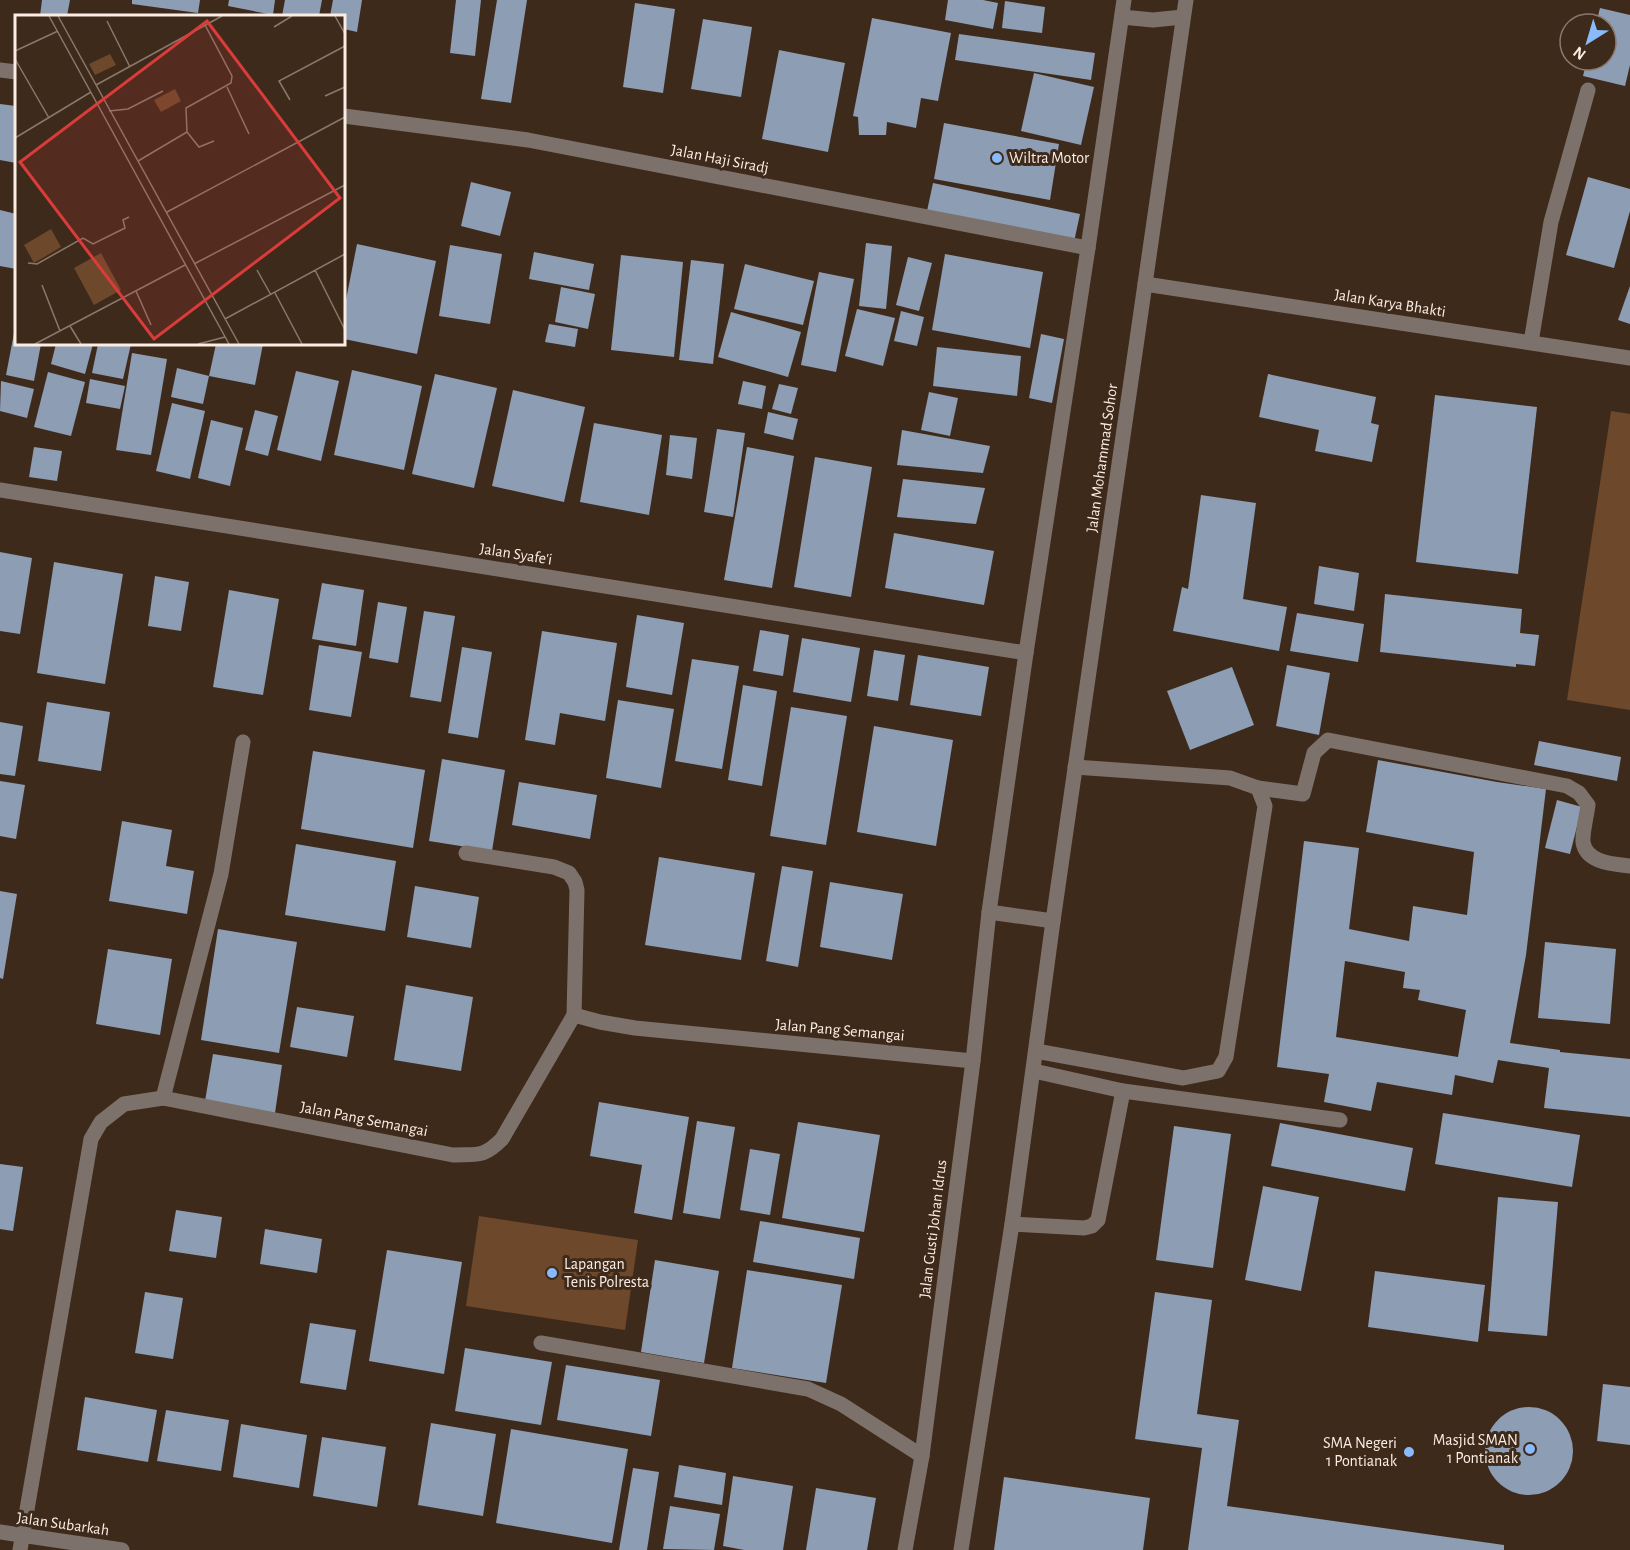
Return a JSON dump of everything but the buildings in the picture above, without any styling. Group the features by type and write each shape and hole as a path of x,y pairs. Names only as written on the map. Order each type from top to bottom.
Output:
{"street":[{"path":"961,1550 1012,1224 1053,921 989,912 1124,0"},
{"name":"Jalan Mohammad Sohor","path":"1053,921 1186,0"},
{"path":"1122,17 1154,20 1184,17"},
{"path":"0,70 15,72"},
{"path":"1531,342 1551,222 1588,90"},
{"name":"Jalan Haji Siradj","path":"345,116 528,140 1088,248"},
{"name":"Jalan Karya Bhakti","path":"1145,284 1630,358"},
{"name":"Jalan Syafe'i","path":"0,490 1026,653"},
{"path":"1075,767 1230,778 1258,788 1303,794 1314,753 1328,740 1567,786 1579,793 1588,805 1583,843 1589,854 1603,862 1630,866"},
{"path":"163,1098 221,873 243,742"},
{"path":"1036,1052 1183,1078 1218,1071 1226,1057 1265,806 1258,788"},
{"path":"466,853 554,867 569,873 572,877 577,890 574,1015"},
{"name":"Jalan Gusti Johan Idrus","path":"905,1550 922,1456 973,1061 989,912"},
{"name":"Jalan Pang Semangai","path":"21,1543 91,1139 101,1122 124,1104 163,1098 453,1155 483,1154 502,1139 574,1015 635,1028 973,1061"},
{"path":"1034,1071 1123,1091 1340,1120"},
{"path":"1012,1224 1084,1228 1092,1226 1098,1220 1123,1091"},
{"path":"541,1343 808,1389 841,1404 922,1456"},
{"name":"Jalan Subarkah","path":"0,1533 21,1543 122,1550"}],"shaded area":[{"path":"1611,411 1630,414 1630,710 1567,700"},
{"name":"Lapangan Tenis Polresta","path":"479,1216 638,1240 625,1330 466,1306"}],"place":[{"name":"Wiltra Motor","path":"997,158"},
{"name":"Lapangan Tenis Polresta","path":"552,1273"},
{"name":"Masjid SMAN 1 Pontianak","path":"1530,1449"},
{"name":"SMA Negeri 1 Pontianak","path":"1409,1452"}]}
